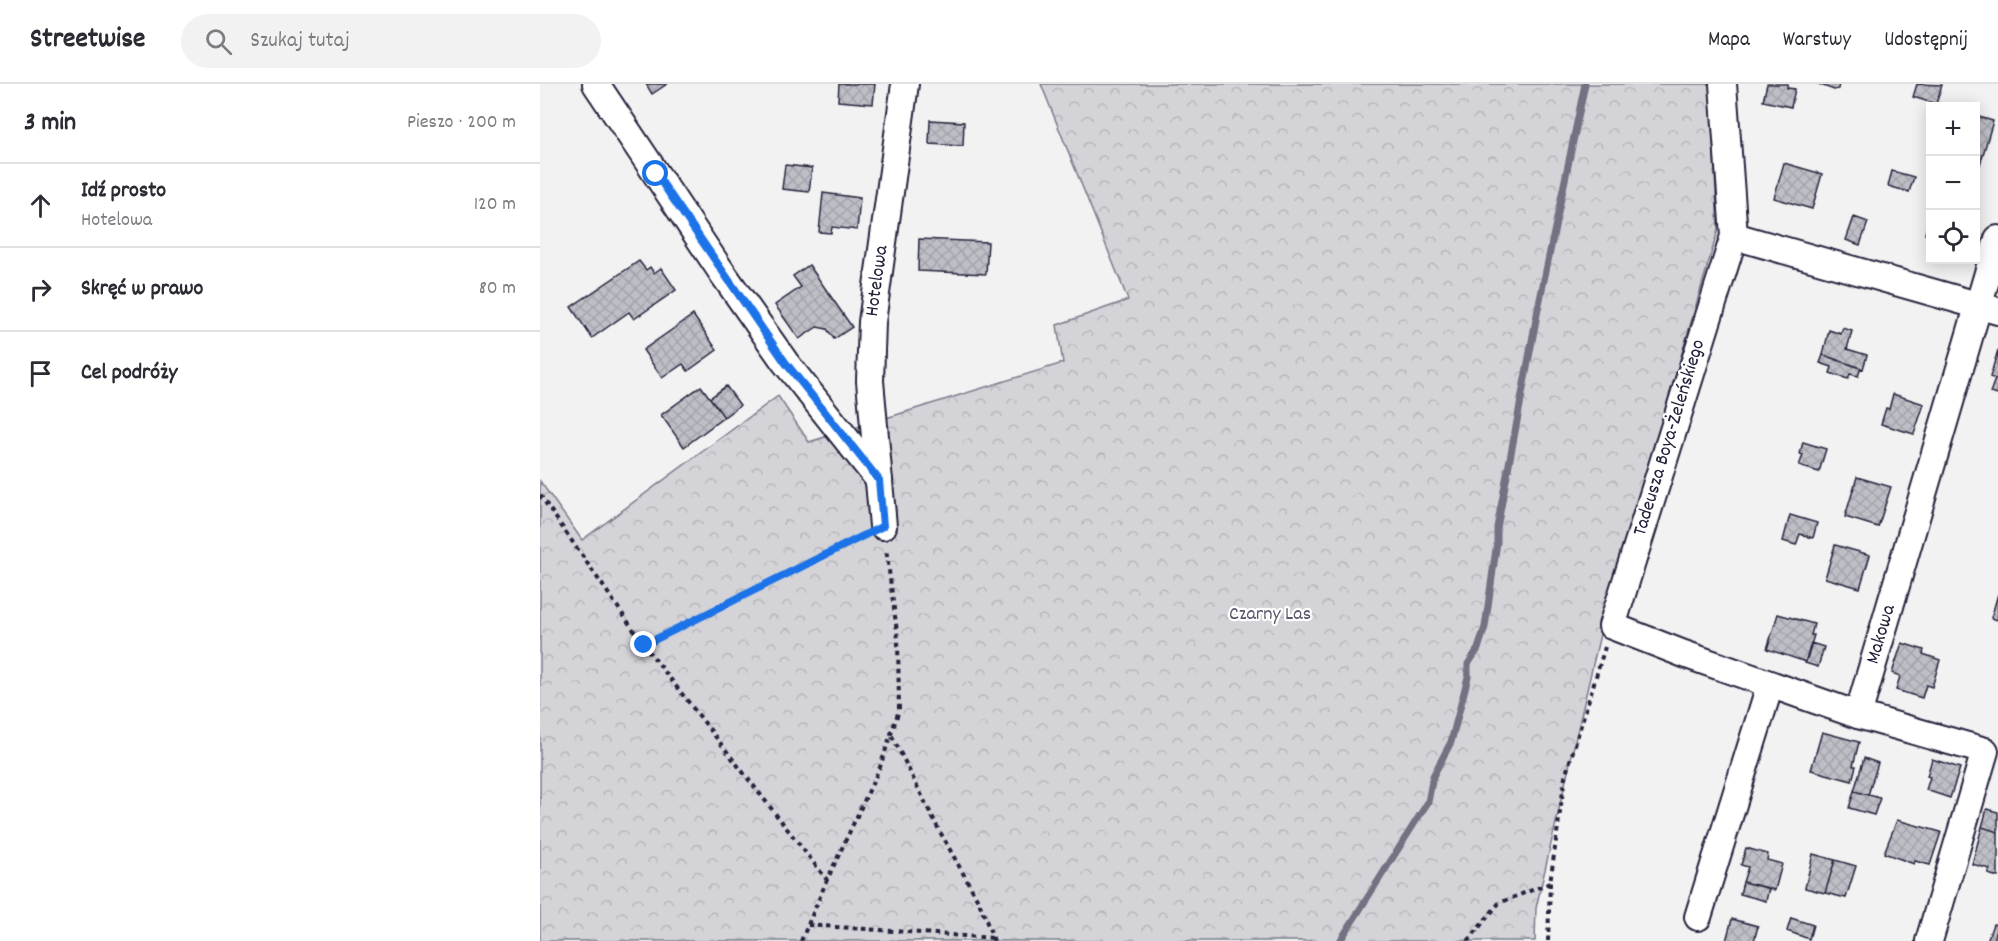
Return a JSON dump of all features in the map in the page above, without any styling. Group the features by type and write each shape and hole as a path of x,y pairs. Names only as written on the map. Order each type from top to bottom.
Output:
{"street":[{"path":"596,84 785,362 879,480"},
{"name":"Hotelowa","path":"883,526 870,381 872,322 905,84"},
{"name":"Tadeusza Boya-Żeleńskiego","path":"1612,626 1734,236 1724,84"},
{"path":"1734,236 1988,309"},
{"name":"Makowa","path":"1858,715 1988,309 1998,239"},
{"path":"1612,626 1858,715 1992,753 1929,941"},
{"path":"1698,916 1770,685"}],"path":[{"path":"540,495 644,645 827,880"},
{"path":"644,645 883,526 899,650 899,710 880,767 801,941"},
{"path":"1548,941 1550,884 1565,777 1612,626"},
{"path":"808,925 993,939 979,902 939,830 892,735"},
{"path":"1468,941 1498,903 1550,884"}],"green space":[{"name":"Czarny Las","path":"1041,84 1710,84 1718,230 1602,626 1536,908 1535,941 540,941 540,481 582,540 778,396 809,442 1063,363 1057,325 1128,300"}],"building":[{"path":"646,84 667,84 652,94"},
{"path":"839,84 875,84 873,104 838,101"},
{"path":"1767,84 1788,84 1787,88 1795,89 1791,107 1763,101"},
{"path":"1818,84 1839,84 1838,89 1834,90"},
{"path":"1917,84 1942,85 1937,102 1913,97"},
{"path":"1980,117 1993,121 1980,165"},
{"path":"930,120 964,122 963,146 929,144"},
{"path":"1784,163 1822,174 1812,209 1774,198"},
{"path":"785,165 812,168 809,192 782,189"},
{"path":"1892,171 1914,177 1909,192 1888,186"},
{"path":"823,193 860,198 857,230 832,227 831,233 819,232"},
{"path":"1854,217 1868,222 1860,245 1846,240"},
{"path":"919,239 988,242 986,274 918,271"},
{"path":"639,261 646,270 650,267 654,273 661,268 676,290 634,319 629,312 592,338 571,307"},
{"path":"809,265 852,327 834,339 827,329 817,327 799,339 775,305 801,287 793,276"},
{"path":"693,315 717,350 688,371 683,364 662,378 643,350"},
{"path":"1843,328 1852,331 1847,349 1867,355 1863,369 1823,355 1829,330 1841,334"},
{"path":"1998,350 1998,380 1990,377"},
{"path":"1823,355 1861,368 1858,376 1850,374 1848,379 1830,373 1832,367 1820,363"},
{"path":"1995,379 1998,380 1998,395 1990,393"},
{"path":"701,386 724,417 684,447 661,415"},
{"path":"726,386 740,405 724,417 710,398"},
{"path":"1893,394 1924,404 1914,434 1881,424 1886,408 1889,409"},
{"path":"1803,442 1826,449 1819,472 1799,466 1803,455 1800,454"},
{"path":"1857,477 1891,487 1878,527 1845,517"},
{"path":"1790,515 1817,523 1813,538 1800,534 1796,545 1783,541"},
{"path":"1835,545 1870,555 1860,588 1825,578"},
{"path":"1998,594 1998,620 1991,618"},
{"path":"1778,614 1814,624 1811,635 1814,635 1806,662 1767,649"},
{"path":"1811,643 1824,647 1818,667 1805,663"},
{"path":"1902,643 1924,650 1923,654 1940,660 1932,687 1926,685 1922,698 1896,690 1900,676 1892,673"},
{"path":"1822,732 1859,742 1852,781 1811,770"},
{"path":"1864,758 1878,763 1868,795 1854,791"},
{"path":"1932,759 1960,768 1950,798 1926,790"},
{"path":"1854,791 1880,798 1874,815 1849,808"},
{"path":"1987,809 1998,812 1998,832 1982,827"},
{"path":"1897,820 1941,832 1930,865 1915,861 1914,864 1884,853"},
{"path":"1982,827 1998,832 1998,877 1988,874 1990,869 1972,864"},
{"path":"1746,848 1768,854 1767,860 1782,864 1775,890 1743,882 1748,867 1741,865"},
{"path":"1813,854 1835,860 1825,893 1805,888"},
{"path":"1835,860 1856,866 1846,898 1825,893"},
{"path":"1743,882 1769,888 1766,901 1740,894"},
{"path":"1791,918 1813,925 1809,939 1787,931"},
{"path":"1732,919 1758,926 1754,941 1726,941"},
{"path":"1993,924 1998,925 1994,941 1987,941"}],"waterway":[{"path":"1340,941 1428,802 1433,776 1451,742 1468,677 1468,664 1478,649 1485,627 1497,528 1538,309 1585,84"}],"route":[{"path":"644,645 883,526 879,480 785,362 656,174"}]}
